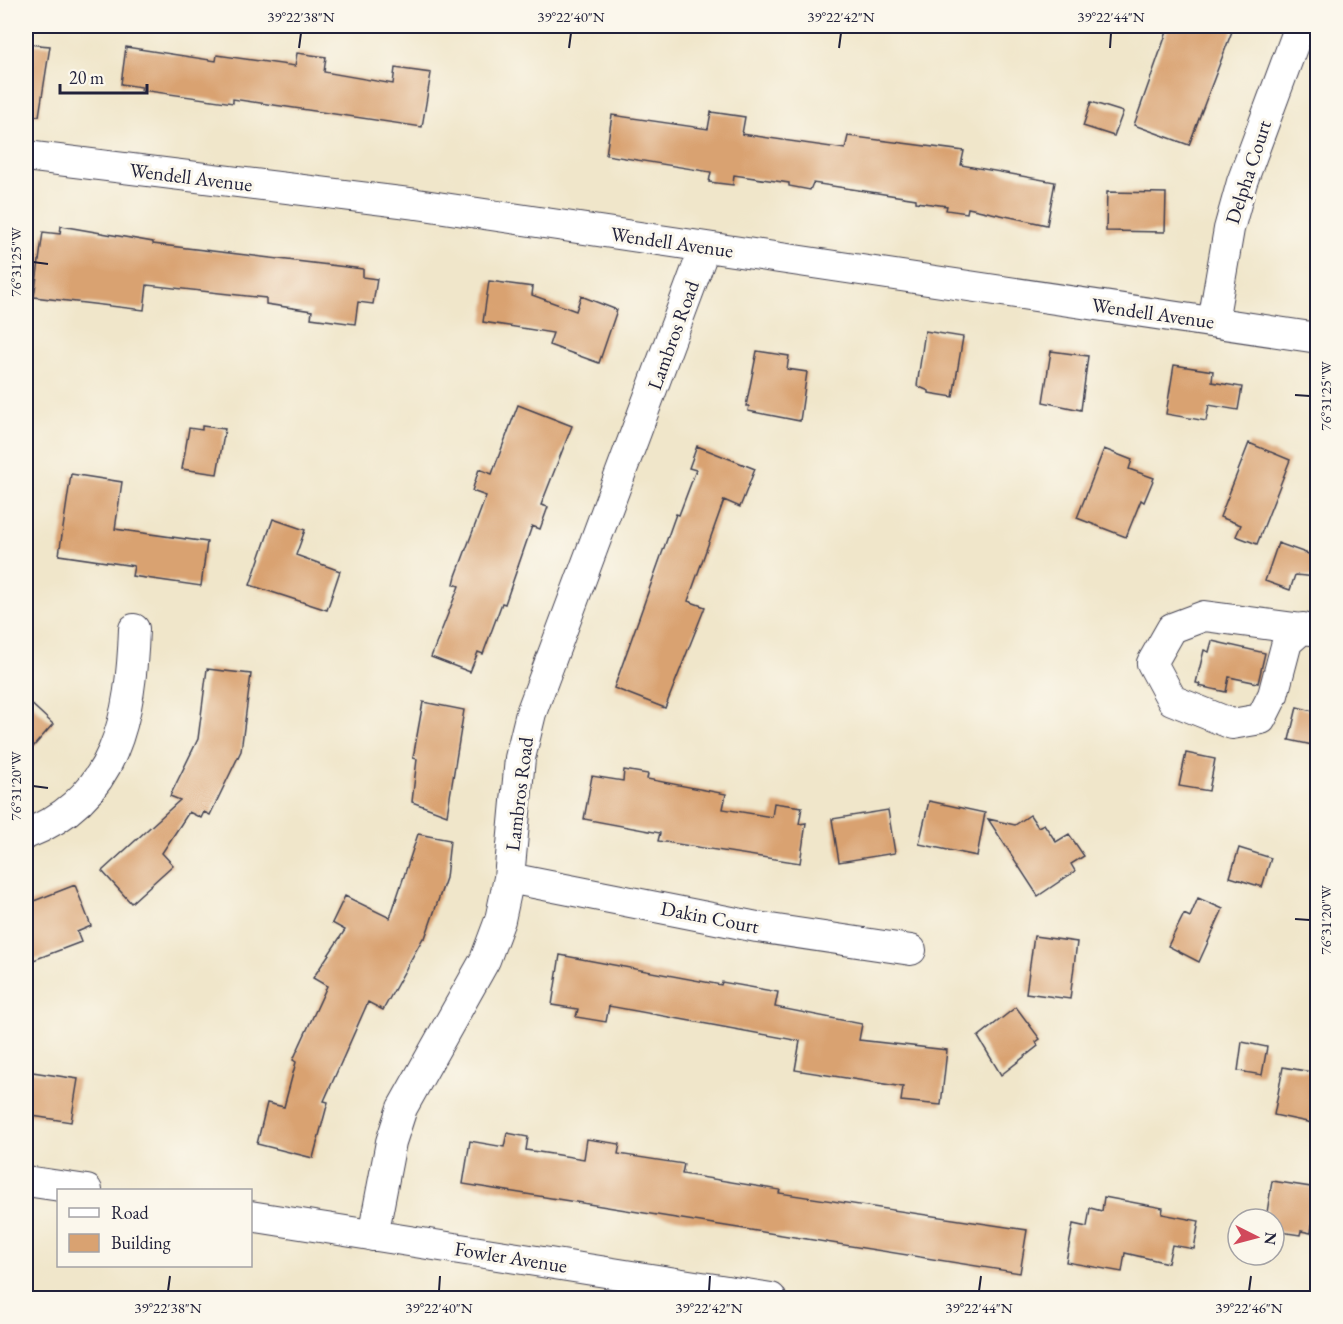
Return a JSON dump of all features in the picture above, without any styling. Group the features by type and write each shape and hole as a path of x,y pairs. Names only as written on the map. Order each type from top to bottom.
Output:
{"street":[{"name":"Delpha Court","path":"1213,322 1229,229 1242,182 1300,26"},
{"name":"Wendell Avenue","path":"26,156 417,204 1317,338"},
{"name":"Lambros Road","path":"373,1236 391,1142 402,1108 485,960 500,920 509,878 520,758 531,713 705,247"},
{"path":"1204,616 1310,629 1287,642 1273,695 1261,719 1232,724 1172,700 1152,663 1172,628 1204,616"},
{"path":"26,834 59,817 80,800 110,761 122,732 128,705 134,629"},
{"name":"Dakin Court","path":"509,878 757,927 911,950"},
{"path":"26,1181 75,1189"},
{"name":"Fowler Avenue","path":"252,1216 771,1299"}],"building":[{"path":"1169,26 1234,26 1189,145 1134,125"},
{"path":"26,44 50,46 39,116 26,115"},
{"path":"126,47 216,61 217,55 295,66 297,53 326,57 324,72 393,84 395,68 431,73 422,127 233,99 233,103 141,90 142,87 121,84"},
{"path":"1091,102 1123,112 1114,136 1083,126"},
{"path":"711,112 745,117 742,134 845,149 848,136 964,151 961,165 1055,182 1047,225 968,208 967,213 946,210 947,206 916,202 916,199 813,183 810,190 789,186 789,183 734,175 733,185 709,182 711,172 606,155 612,115 708,129"},
{"path":"1107,192 1166,193 1165,232 1106,231"},
{"path":"61,226 153,242 153,244 363,269 363,277 377,279 373,304 358,302 355,324 311,318 312,311 266,304 266,298 147,285 144,310 34,297 43,232 60,234"},
{"path":"489,281 533,287 532,295 576,311 581,296 617,310 599,363 549,345 553,333 483,322"},
{"path":"925,331 963,337 953,397 929,393 917,386"},
{"path":"757,351 789,356 787,369 807,372 800,421 748,411 749,406 746,406"},
{"path":"1051,351 1088,356 1081,410 1043,402"},
{"path":"1174,365 1213,371 1212,382 1242,387 1238,410 1209,405 1206,421 1166,414"},
{"path":"518,405 572,426 541,505 548,507 540,529 532,526 505,604 502,603 483,654 478,652 470,672 431,657 459,586 454,584 456,576 486,496 472,491 479,469 492,474"},
{"path":"202,426 225,429 217,474 182,469 189,428 202,430"},
{"path":"1249,443 1290,460 1257,544 1236,536 1241,525 1220,517"},
{"path":"697,446 755,469 740,507 724,500 688,601 705,607 665,708 614,688 676,514 679,515 696,470 689,468"},
{"path":"1104,449 1132,460 1129,469 1154,478 1144,502 1141,500 1126,537 1077,518"},
{"path":"71,474 122,482 115,529 207,542 201,586 132,576 134,566 59,555"},
{"path":"273,519 305,530 296,555 340,571 327,610 250,585"},
{"path":"1278,543 1317,557 1317,577 1295,575 1290,590 1265,581"},
{"path":"1212,641 1265,653 1258,683 1229,677 1226,692 1199,686 1200,684 1196,683 1204,650 1209,652"},
{"path":"207,669 251,674 241,751 210,815 204,812 201,818 189,812 162,853 173,865 131,903 102,871 180,800 170,796 198,739"},
{"path":"26,699 53,724 26,755"},
{"path":"423,702 464,710 447,815 412,802 417,759 413,758"},
{"path":"1297,707 1317,712 1317,746 1289,740"},
{"path":"1186,753 1215,759 1209,791 1179,786"},
{"path":"624,770 648,774 647,779 726,794 723,809 772,817 774,803 802,807 799,824 806,823 800,863 658,841 660,833 584,819 592,776 623,781"},
{"path":"929,801 985,813 977,856 919,844"},
{"path":"888,810 895,853 839,862 832,819"},
{"path":"1030,815 1038,827 1044,824 1056,842 1069,834 1084,856 1071,864 1075,871 1038,896 988,819 1015,825"},
{"path":"418,834 450,840 446,878 425,938 383,1010 368,1002 324,1101 328,1102 313,1158 257,1144 267,1103 284,1107 296,1062 293,1060 327,986 313,978 345,930 332,923 345,896 390,918"},
{"path":"1239,848 1271,858 1262,887 1230,877"},
{"path":"75,885 91,926 77,932 81,942 26,963 26,904"},
{"path":"1198,898 1223,909 1199,962 1168,946 1184,914 1190,917"},
{"path":"1034,936 1077,942 1070,999 1026,993"},
{"path":"560,955 721,985 722,982 778,992 775,1007 862,1024 859,1040 947,1050 941,1105 901,1101 903,1087 795,1070 800,1041 609,1006 606,1022 576,1017 578,1009 552,1005"},
{"path":"1016,1007 1040,1039 1036,1042 1038,1046 1001,1075 978,1037"},
{"path":"1242,1042 1267,1047 1262,1075 1238,1071"},
{"path":"1283,1067 1317,1073 1317,1124 1274,1115"},
{"path":"26,1071 78,1079 71,1122 26,1115"},
{"path":"507,1133 528,1137 526,1150 584,1159 587,1139 620,1144 618,1154 684,1164 682,1174 780,1190 779,1193 1027,1230 1020,1273 463,1184 470,1141 504,1147"},
{"path":"1272,1181 1317,1188 1311,1233 1301,1231 1300,1235 1286,1233 1286,1207 1268,1207"},
{"path":"1104,1197 1163,1208 1162,1214 1199,1221 1194,1249 1172,1245 1168,1263 1125,1253 1122,1272 1066,1262 1073,1224 1087,1227 1090,1208 1102,1211"}]}
